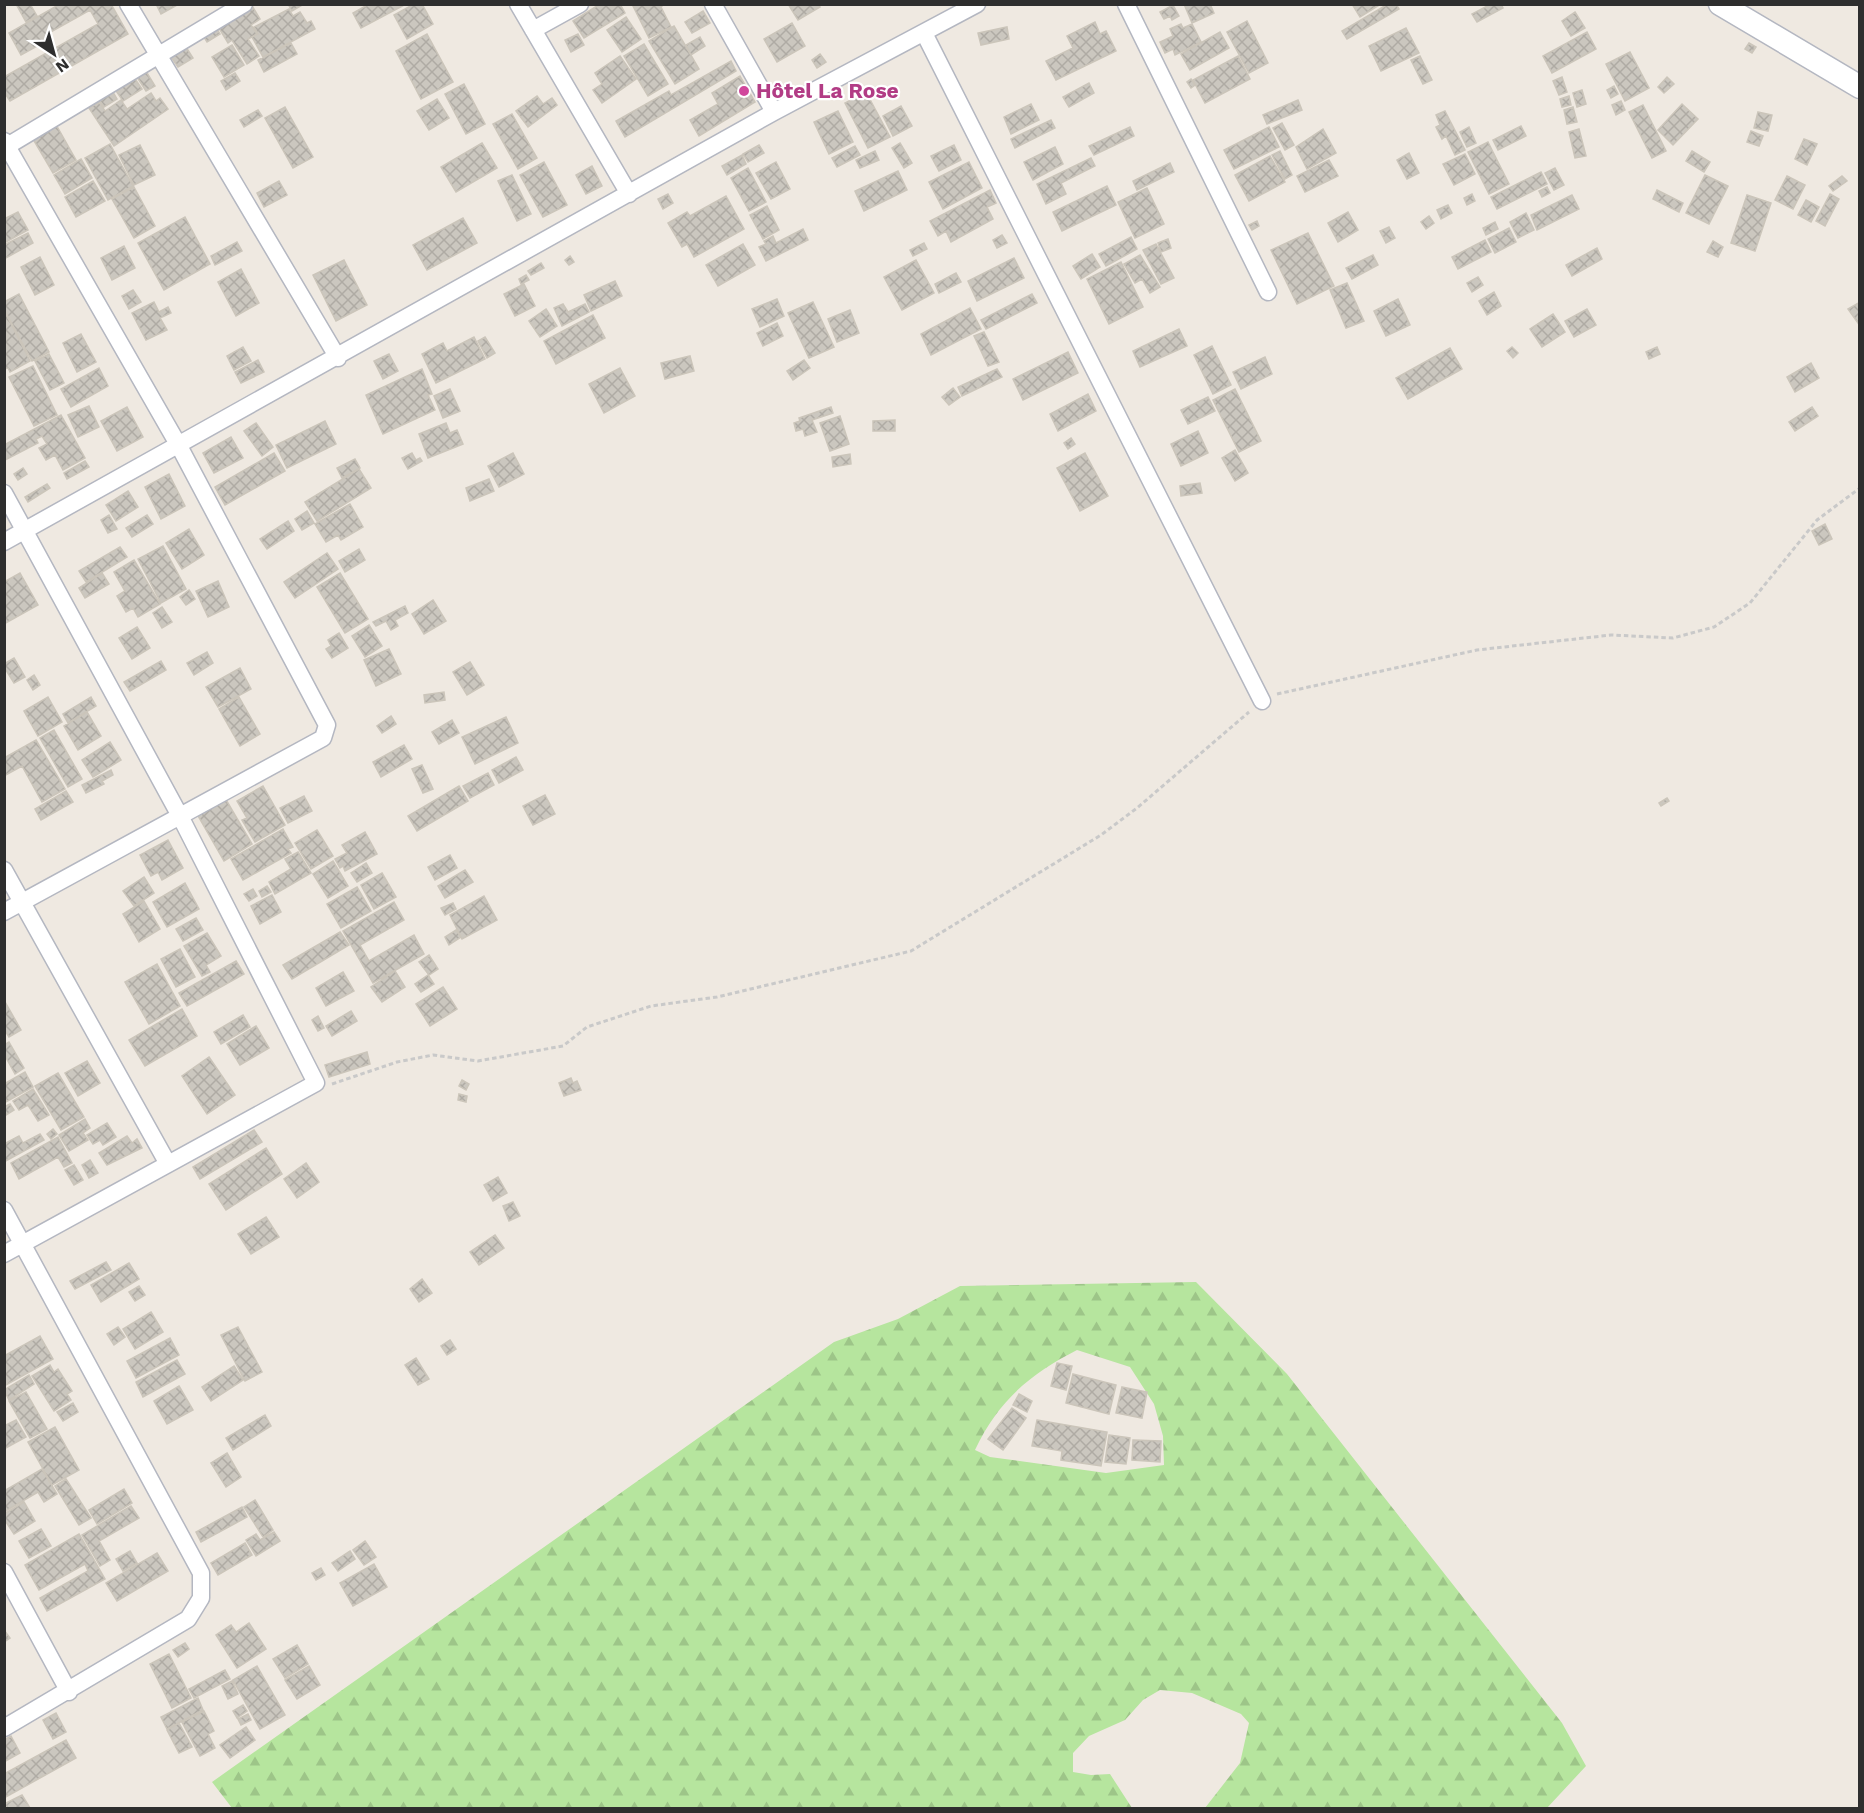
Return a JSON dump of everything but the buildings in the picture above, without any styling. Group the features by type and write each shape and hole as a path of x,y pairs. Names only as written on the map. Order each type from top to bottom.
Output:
{"street":[{"path":"128,4 338,358"},
{"path":"4,912 323,738 327,725 179,446 5,145 244,4"},
{"path":"518,4 629,194"},
{"path":"533,30 580,4"},
{"path":"713,4 774,112"},
{"path":"4,542 338,358 774,112 977,4"},
{"path":"1125,4 1268,292"},
{"path":"1719,4 1860,87"},
{"path":"924,33 1262,701"},
{"path":"4,493 27,530 180,816 315,1083 4,1254"},
{"path":"4,870 168,1164"},
{"path":"4,1210 201,1573 201,1598 188,1619 69,1692 4,1728"},
{"path":"4,1572 69,1692"}],"path":[{"path":"315,1083 330,1085 397,1062 433,1055 478,1062 563,1046 587,1027 651,1006 717,998 911,951 1101,835 1137,808 1262,701 1289,690 1477,650 1611,635 1673,638 1714,627 1750,603 1817,520 1860,488"}],"green space":[{"path":"1196,1282 1287,1374 1562,1723 1586,1766 1547,1808 1205,1808 1240,1763 1249,1723 1241,1714 1192,1693 1160,1690 1143,1700 1125,1720 1089,1736 1073,1753 1073,1772 1091,1775 1110,1774 1132,1808 232,1808 212,1782 834,1342 898,1319 960,1286","holes":["1077,1350 1130,1367 1154,1404 1163,1436 1164,1465 1106,1473 990,1457 975,1450 1005,1403 1030,1379 1060,1359"]}],"place":[{"name":"Hôtel La Rose","path":"744,91"}]}
